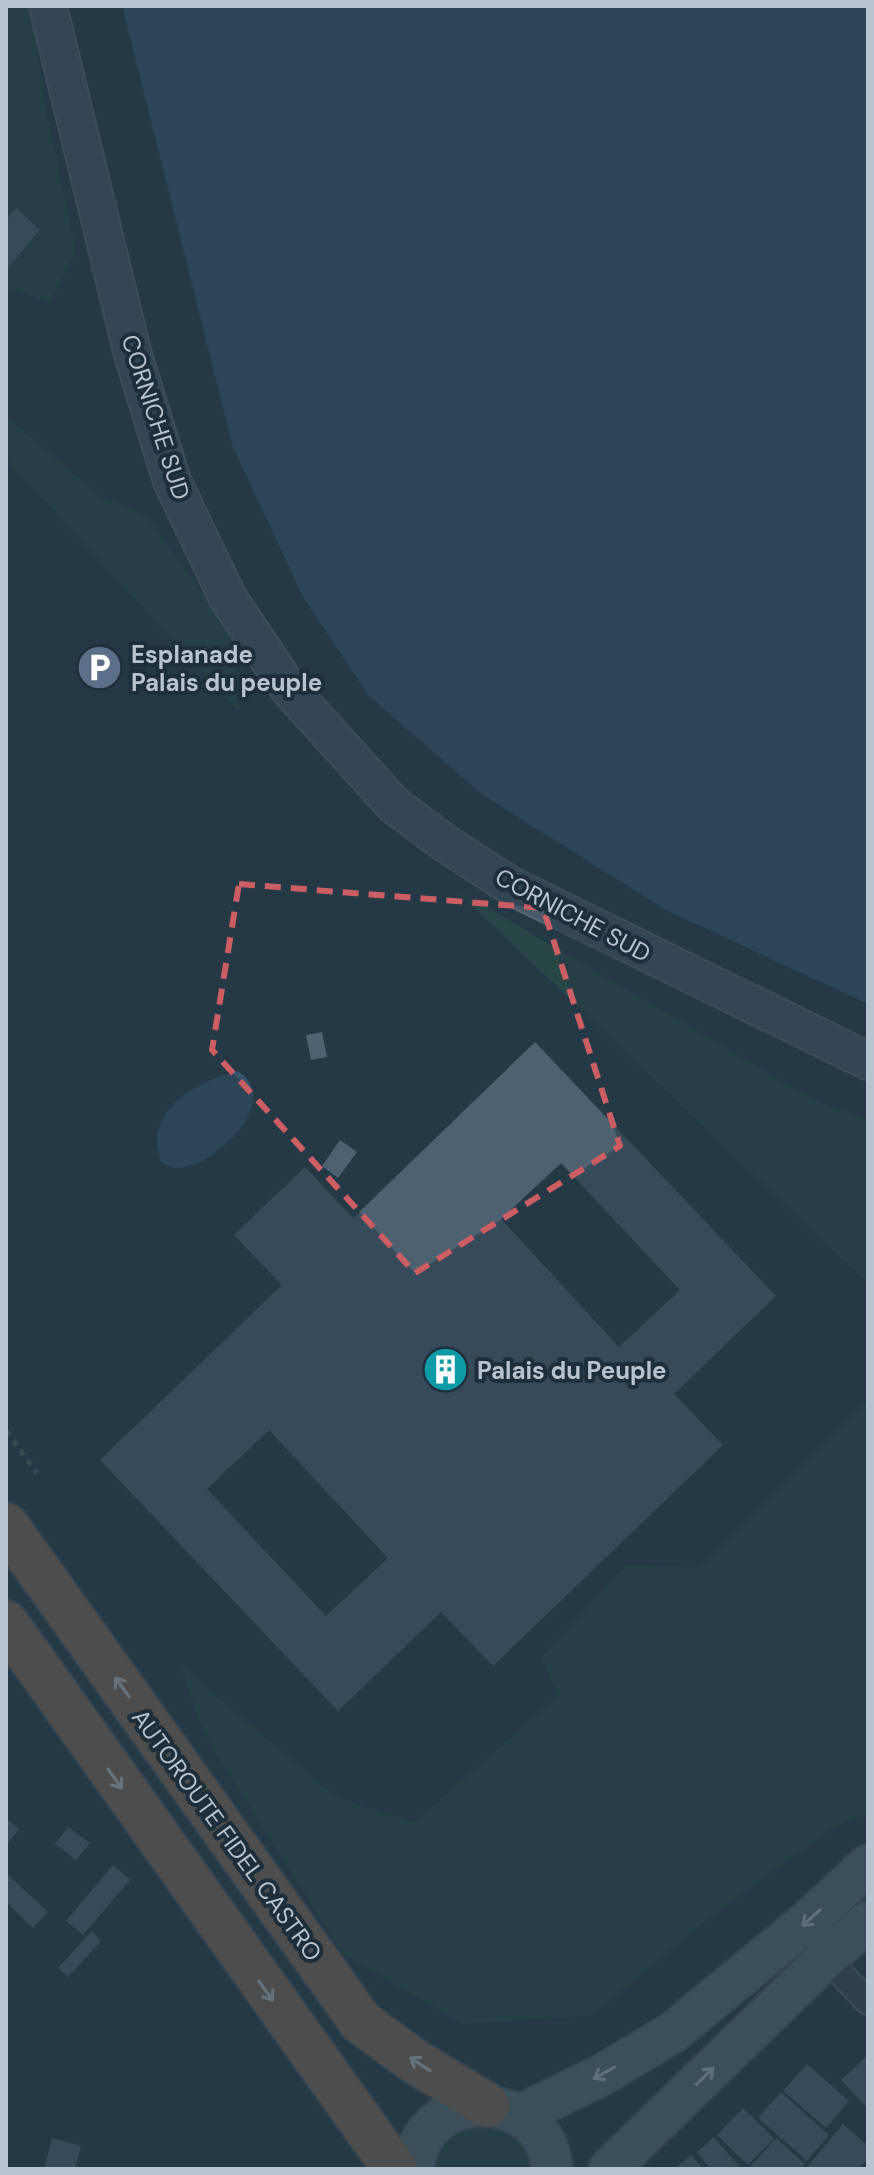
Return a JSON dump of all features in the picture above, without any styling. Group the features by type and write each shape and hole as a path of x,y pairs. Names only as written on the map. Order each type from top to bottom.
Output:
{"highway":[{"name":"AUTOROUTE FIDEL CASTRO","path":"6,1525 361,2022 414,2061 503,2110"},
{"path":"6,1623 395,2169"}],"main road":[{"name":"CORNICHE SUD","path":"48,6 133,355 172,481 228,598 289,689 394,805 511,886 868,1061"},
{"path":"414,2169 421,2142 433,2126 448,2114 467,2107 503,2110 602,2075 672,2033 808,1921 868,1865"},
{"path":"609,2169 826,1958 868,1922"},
{"path":"503,2110 535,2128 546,2145 552,2169"}],"street":[{"path":"826,1958 868,2002"}],"path":[{"path":"6,1431 37,1473"}],"highlighted area":[{"path":"239,884 543,908 620,1146 415,1273 212,1050"}],"green space":[{"path":"6,6 32,6 46,111 76,251 50,303 11,288 6,291"},
{"path":"6,416 101,497 146,515 238,643 239,712 6,459"},
{"path":"454,888 816,1101 868,1120 868,1284"},
{"path":"868,1400 868,1814 837,1825 710,1917 593,2015 463,2024 342,1953 204,1734 180,1665 337,1798 415,1822 558,1696 542,1657 626,1565 700,1568"},
{"path":"476,2124 494,2124 525,2140 538,2169 436,2169 449,2141"}],"water":[{"path":"122,6 868,6 868,1004 666,910 484,796 369,696 303,597 233,447"},
{"path":"238,1071 251,1085 253,1102 247,1119 235,1135 202,1161 185,1167 171,1167 160,1161 157,1136 168,1111 200,1085"}],"building":[{"path":"16,208 40,230 6,270 6,220"},
{"path":"322,1032 327,1057 311,1060 306,1035"},
{"name":"Palais du Peuple","path":"535,1042 776,1296 674,1394 723,1445 493,1666 441,1612 338,1711 100,1460 282,1285 234,1235 305,1167 353,1218","holes":["561,1163 680,1290 619,1347 501,1219","269,1430 388,1558 326,1616 207,1489"]},
{"path":"340,1140 357,1152 338,1178 322,1166"},
{"path":"6,1818 19,1829 6,1846"},
{"path":"68,1827 90,1843 76,1860 55,1844"},
{"path":"113,1865 130,1880 83,1935 66,1921"},
{"path":"6,1873 48,1912 33,1928 6,1902"},
{"path":"92,1931 101,1941 68,1977 58,1968"},
{"path":"868,2055 868,2109 841,2080"},
{"path":"807,2064 849,2101 826,2128 783,2091"},
{"path":"781,2092 829,2135 807,2161 758,2118"},
{"path":"743,2108 774,2138 748,2165 717,2135"},
{"path":"843,2124 868,2146 868,2158 858,2169 807,2167"},
{"path":"714,2137 741,2169 711,2169 697,2152"},
{"path":"52,2138 81,2146 75,2169 44,2169"},
{"path":"776,2138 805,2164 800,2169 748,2169"},
{"path":"691,2155 703,2169 675,2169"}],"place":[{"name":"Esplanade Palais du peuple","path":"100,668"},
{"name":"Palais du Peuple","path":"446,1370"}]}
